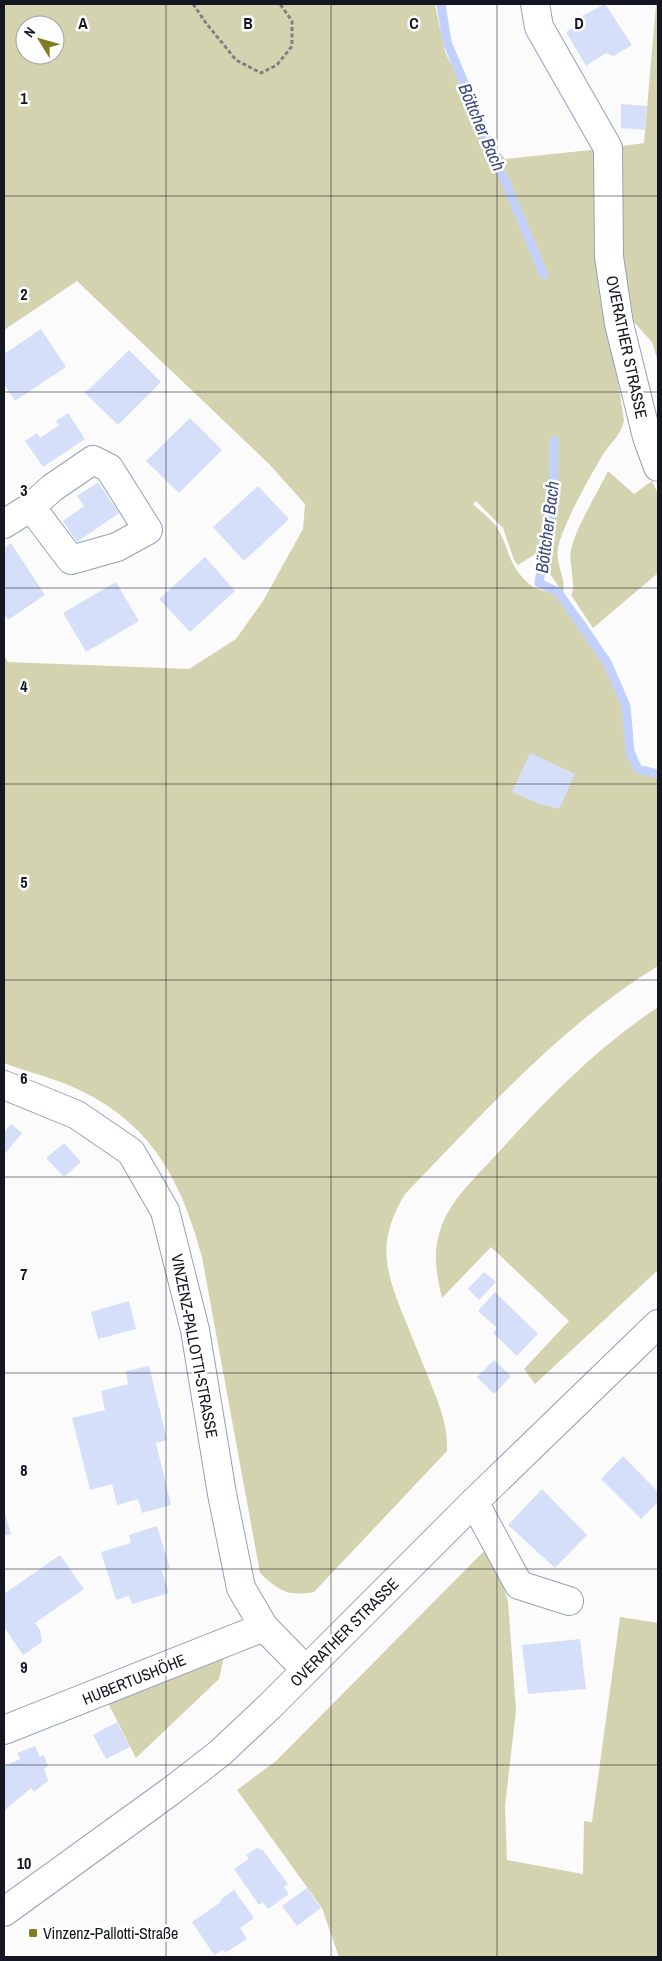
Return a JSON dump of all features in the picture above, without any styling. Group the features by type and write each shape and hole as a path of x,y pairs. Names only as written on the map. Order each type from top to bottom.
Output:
{"street":[{"name":"OVERATHER STRASSE","path":"535,4 539,27 608,148 609,257 619,324 647,437 658,467"},
{"path":"4,524 31,508"},
{"name":"VINZENZ-PALLOTTI-STRASSE","path":"4,1085 77,1115 131,1152 165,1212 195,1330 222,1494 241,1588 264,1627 306,1670"},
{"name":"OVERATHER STRASSE","path":"4,1912 157,1802 220,1753 474,1502 658,1324"},
{"path":"474,1502 519,1586 569,1601"},
{"name":"HUBERTUSHÖHE","path":"4,1730 264,1627"}],"path":[{"path":"193,4 236,60 261,73 277,65 292,46 292,20 280,4"}],"green space":[{"path":"4,4 435,4 445,52 492,144 505,159 600,149 602,275 624,421 618,436 602,456 585,487 560,540 558,562 564,587 563,593 542,562 534,555 518,565 514,560 503,528 476,501 473,504 497,527 513,565 522,577 532,586 561,597 579,614 608,658 627,698 634,766 641,771 658,777 658,966 588,1015 556,1043 494,1102 405,1194 390,1226 386,1255 388,1269 397,1300 440,1409 445,1425 447,1451 314,1592 297,1594 284,1591 260,1573 202,1257 183,1200 171,1175 156,1152 139,1132 119,1114 94,1098 66,1084 4,1063 4,655 8,662 189,669 236,639 263,601 303,529 305,504 269,464 77,281 4,330"},
{"path":"656,4 658,4 658,362 652,342 631,319 622,262 615,147 644,143"},
{"path":"608,471 634,494 652,481 658,494 658,573 593,628 571,595 573,586 570,555 577,532"},
{"path":"658,1007 658,1270 535,1384 524,1369 569,1321 491,1247 442,1298 436,1257 440,1231 456,1200 471,1181 534,1114 592,1058"},
{"path":"490,1545 508,1601 516,1710 505,1807 507,1860 583,1874 584,1821 592,1822 620,1617 658,1623 658,1957 339,1957 322,1908 237,1790 276,1761"},
{"path":"224,1657 219,1679 136,1758 108,1703"}],"building":[{"path":"605,4 632,45 614,56 606,53 586,66 566,32 581,23 582,16"},
{"path":"621,104 647,106 645,130 621,128"},
{"path":"41,329 66,367 15,401 4,384 4,354"},
{"path":"129,350 161,382 118,425 85,393"},
{"path":"68,413 85,439 43,467 25,441 37,433 40,438 59,425 56,421"},
{"path":"190,418 222,450 179,493 146,461"},
{"path":"98,482 119,513 77,542 63,521 84,506 77,496"},
{"path":"258,486 289,519 244,561 213,527"},
{"path":"11,543 45,595 8,620 4,614 4,548"},
{"path":"205,557 235,591 190,632 159,599"},
{"path":"116,582 139,621 86,652 63,613"},
{"path":"530,753 575,774 559,809 537,803 512,792"},
{"path":"11,1124 22,1133 4,1155 4,1133"},
{"path":"64,1143 81,1162 64,1177 46,1158"},
{"path":"484,1272 496,1282 479,1300 468,1289"},
{"path":"495,1292 538,1334 517,1356 493,1333 497,1328 478,1311"},
{"path":"129,1301 136,1329 98,1339 91,1312"},
{"path":"494,1360 511,1376 494,1394 477,1377"},
{"path":"149,1366 167,1440 156,1443 171,1505 142,1513 138,1499 117,1505 112,1484 90,1490 72,1418 105,1410 101,1391 128,1384 126,1371"},
{"path":"623,1456 658,1492 658,1502 641,1519 601,1479"},
{"path":"542,1489 587,1535 555,1568 508,1525"},
{"path":"4,1510 11,1534 4,1536"},
{"path":"157,1526 170,1568 162,1571 169,1593 132,1604 129,1596 116,1600 101,1552 131,1543 129,1535"},
{"path":"60,1555 84,1589 35,1623 40,1630 42,1642 23,1655 4,1627 4,1594"},
{"path":"580,1639 586,1689 528,1694 522,1645"},
{"path":"117,1722 130,1747 106,1759 93,1735"},
{"path":"35,1746 40,1757 44,1755 48,1766 44,1769 48,1781 34,1792 31,1788 4,1811 4,1766 20,1759 17,1753"},
{"path":"258,1847 260,1850 262,1849 288,1884 284,1887 289,1894 268,1909 263,1902 259,1905 234,1869 249,1859 246,1855"},
{"path":"307,1888 321,1908 297,1926 282,1906"},
{"path":"234,1890 254,1918 240,1928 247,1939 225,1953 223,1950 214,1955 192,1922 221,1902 220,1900"}],"waterway":[{"name":"Böttcher Bach","path":"441,4 447,42 544,275"},
{"name":"Böttcher Bach","path":"554,441 553,499 539,583 558,592 607,662 626,706 630,752 638,769 658,774"}],"place":[{"name":"Vinzenz-Pallotti-Straße","path":"33,1933"}]}
